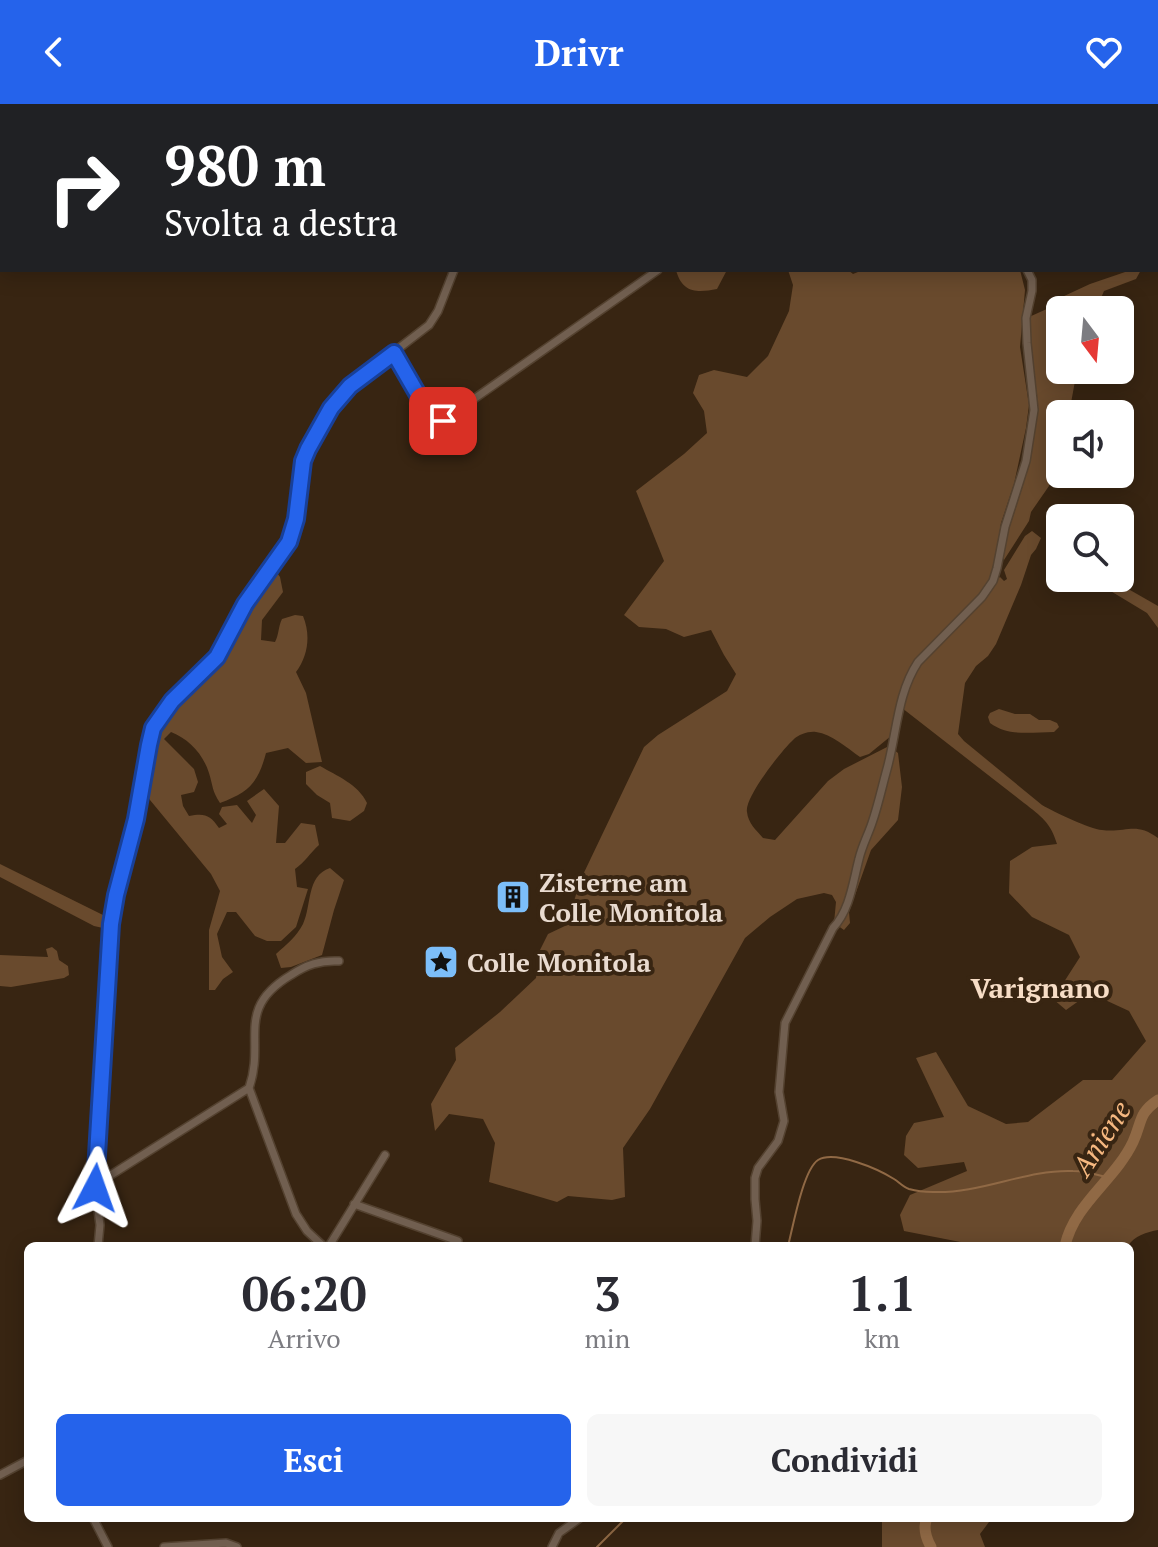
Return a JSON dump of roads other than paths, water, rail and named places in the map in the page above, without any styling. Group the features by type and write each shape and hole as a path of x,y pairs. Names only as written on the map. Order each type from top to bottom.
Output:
{"street":[{"path":"98,1242 100,1227 95,1185 111,924 136,819 152,732 168,705 217,657 245,604 289,542 296,519 303,461 331,408 350,386 425,330 433,320 453,272"},
{"path":"394,353 432,419 441,422 655,272"},
{"path":"755,1242 755,1178 758,1168 778,1141 784,1121 779,1092 785,1023 833,928 841,919 872,825 903,694 918,662 982,597 993,581 997,568 1005,527 1026,461 1034,410 1027,343 1026,318 1032,291 1028,272"},
{"path":"319,1242 296,1214 249,1088 254,1071 258,1008 264,996 302,968 321,961 339,961"},
{"path":"95,1185 249,1088"},
{"path":"331,1242 385,1155"},
{"path":"354,1204 458,1241"},
{"path":"0,1475 24,1462"},
{"path":"95,1522 108,1547"},
{"path":"552,1547 559,1533 574,1522"},
{"path":"164,1547 226,1543 237,1547"}],"waterway":[{"name":"Aniene","path":"1066,1242 1077,1217 1125,1156 1144,1114 1158,1100"},
{"path":"789,1242 808,1175 818,1160 825,1158 856,1162 887,1175 907,1188 927,1192 951,1192 1055,1171 1083,1172 1110,1178"},
{"path":"597,1547 622,1522"},
{"name":"Aniene","path":"926,1522 931,1547"}],"place":[{"name":"Zisterne am Colle Monitola","path":"513,897"},
{"name":"Colle Monitola","path":"441,962"}],"district":[{"name":"Varignano","path":"1040,987"}]}
